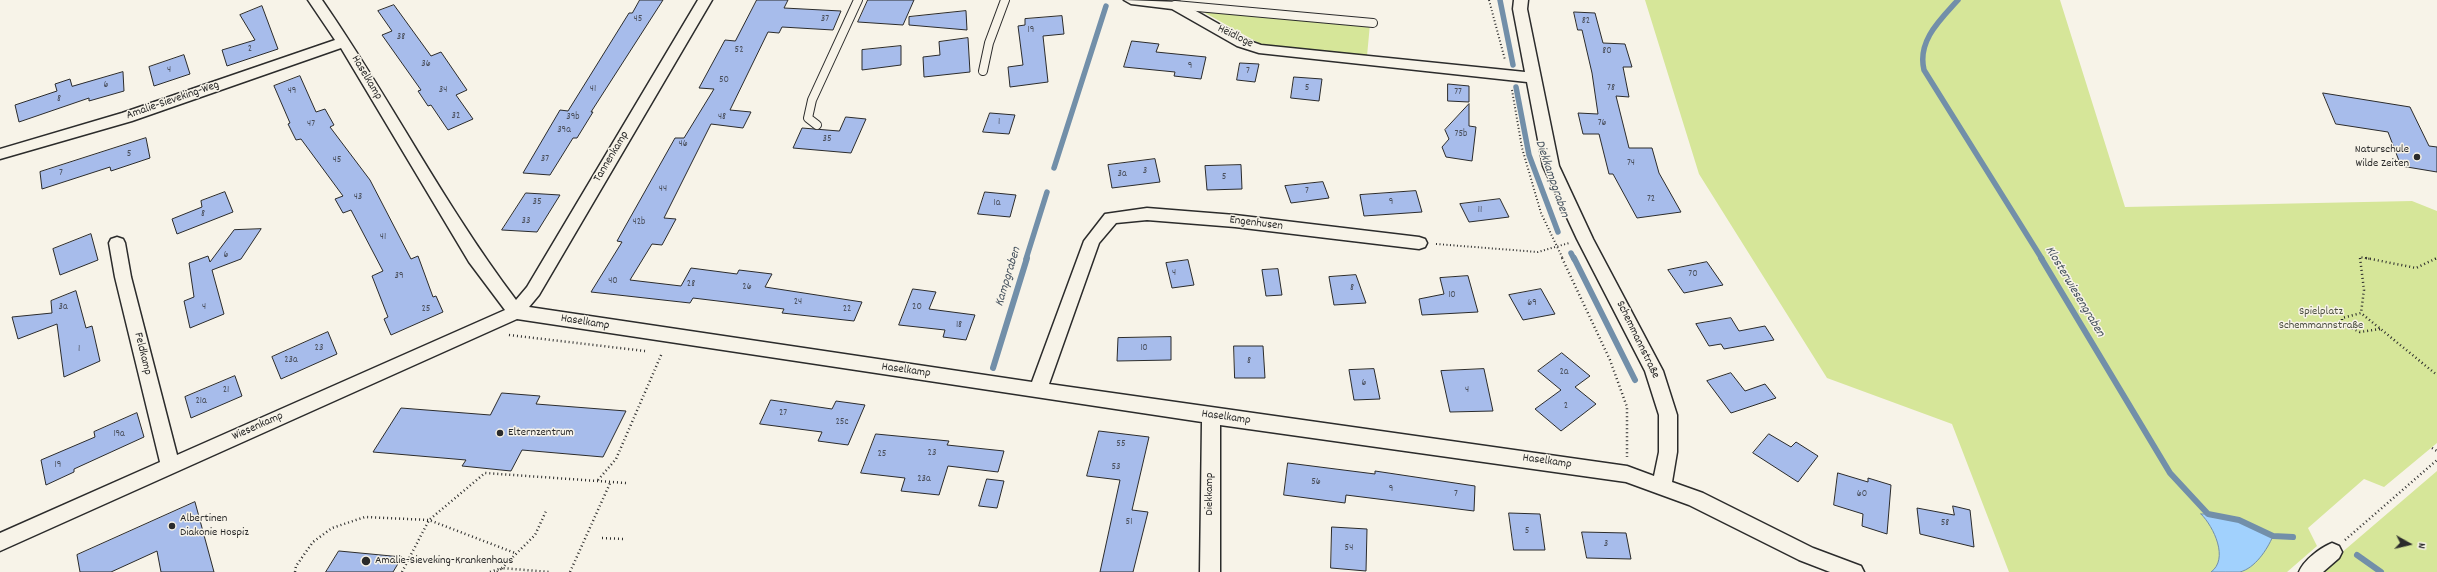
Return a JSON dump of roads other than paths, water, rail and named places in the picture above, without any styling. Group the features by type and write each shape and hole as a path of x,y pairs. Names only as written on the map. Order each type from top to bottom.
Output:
{"street":[{"name":"Haselkamp","path":"315,0 344,42 475,258 516,312 708,342 1038,389 1210,416 1627,474 1662,485"},
{"name":"Tannenkamp","path":"516,312 533,291 705,0"},
{"name":"Heidloge","path":"1131,0 1175,4 1242,43 1259,49 1532,78"},
{"name":"Schemmannstraße","path":"1521,0 1520,9 1532,78 1551,166 1586,239 1654,371 1668,415 1668,452 1662,485"},
{"name":"Amalie-Sieveking-Weg","path":"0,154 127,117 344,42"},
{"name":"Engenhusen","path":"1038,389 1092,241 1111,218 1147,214 1235,221 1419,243"},
{"name":"Feldkamp","path":"117,243 123,277 170,466"},
{"name":"Wiesenkamp","path":"0,542 516,312"},
{"name":"Diekkamp","path":"1210,416 1210,572"},
{"path":"1662,485 1696,499 1806,554 1854,572"},
{"path":"2309,572 2337,547"}],"lane":[{"path":"817,125 808,118 812,100 858,0"},
{"path":"983,71 989,42 1005,0"},
{"path":"1175,4 1373,23"}],"water":[{"path":"2201,514 2218,515 2238,520 2258,527 2273,536 2260,558 2251,567 2240,572 2211,572 2219,559 2218,543 2211,527"}],"waterway":[{"name":"Diekkampgraben","path":"1500,0 1513,65"},
{"name":"Klosterwiesengraben","path":"1958,0 1937,23 1927,40 1923,59 1924,70 2042,259"},
{"name":"Kampgraben","path":"1054,168 1106,6"},
{"name":"Diekkampgraben","path":"1516,87 1529,155 1558,232"},
{"name":"Kampgraben","path":"1026,259 1047,192"},
{"name":"Diekkampgraben","path":"1571,253 1574,259"},
{"name":"Kampgraben","path":"993,368 1027,258"},
{"name":"Diekkampgraben","path":"1574,258 1635,380"},
{"name":"Klosterwiesengraben","path":"2041,258 2170,473 2208,514 2239,520 2273,536 2293,537"},
{"name":"Klosterwiesengraben","path":"2357,555 2381,572"}],"place":[{"name":"Naturschule Wilde Zeiten","path":"2417,157"},
{"name":"Elternzentrum","path":"500,433"},
{"name":"Albertinen Diakonie Hospiz","path":"172,526"},
{"name":"Amalie-Sieveking-Krankenhaus","path":"366,561"}],"park label":[{"name":"Spielplatz Schemmannstraße","path":"2321,319"}]}
